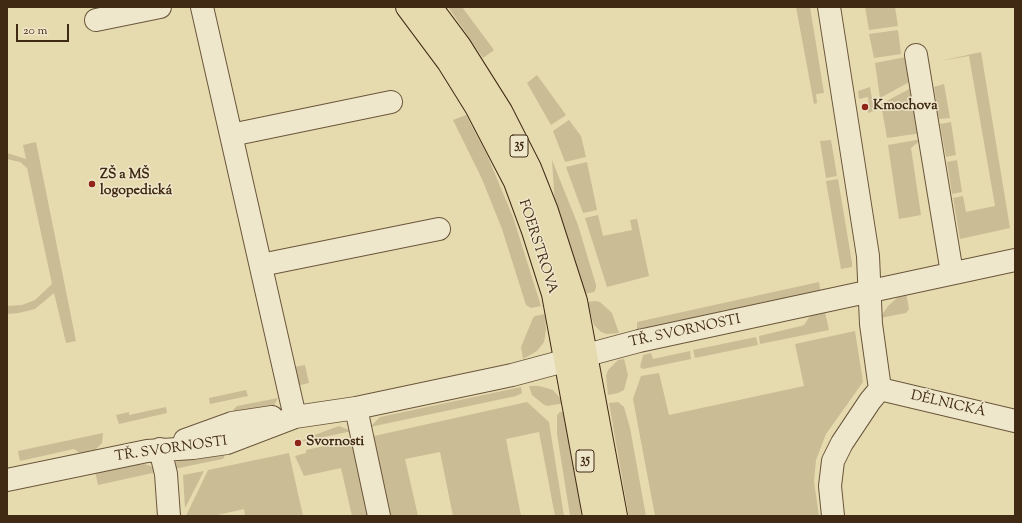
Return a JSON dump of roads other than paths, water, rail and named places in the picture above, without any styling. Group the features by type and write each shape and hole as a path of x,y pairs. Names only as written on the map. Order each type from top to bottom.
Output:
{"main road":[{"name":"FOERSTROVA","path":"407,7 429,34 464,86 515,182 534,231 553,294 576,358 616,516"},
{"name":"FOERSTROVA","path":"431,7 460,46 489,91 511,130 534,177 572,285 576,358 594,516"}],"street":[{"path":"96,20 160,7"},
{"path":"202,7 295,417"},
{"path":"829,7 865,231 871,324 880,389 870,401 835,456 830,486 833,516"},
{"path":"916,55 952,273"},
{"path":"231,135 391,102"},
{"path":"261,265 439,228"},
{"name":"TŘ. SVORNOSTI","path":"7,480 160,449 193,448 227,443 295,417 356,408 512,375 639,341 1015,260"},
{"name":"DĚLNICKÁ","path":"880,389 1015,421"},
{"path":"356,408 379,516"},
{"path":"160,449 166,474 170,516"}],"place":[{"name":"Kmochova","path":"865,107"},
{"name":"ZŠ a MŠ logopedická","path":"92,184"},
{"name":"Svornosti","path":"298,443"}]}
